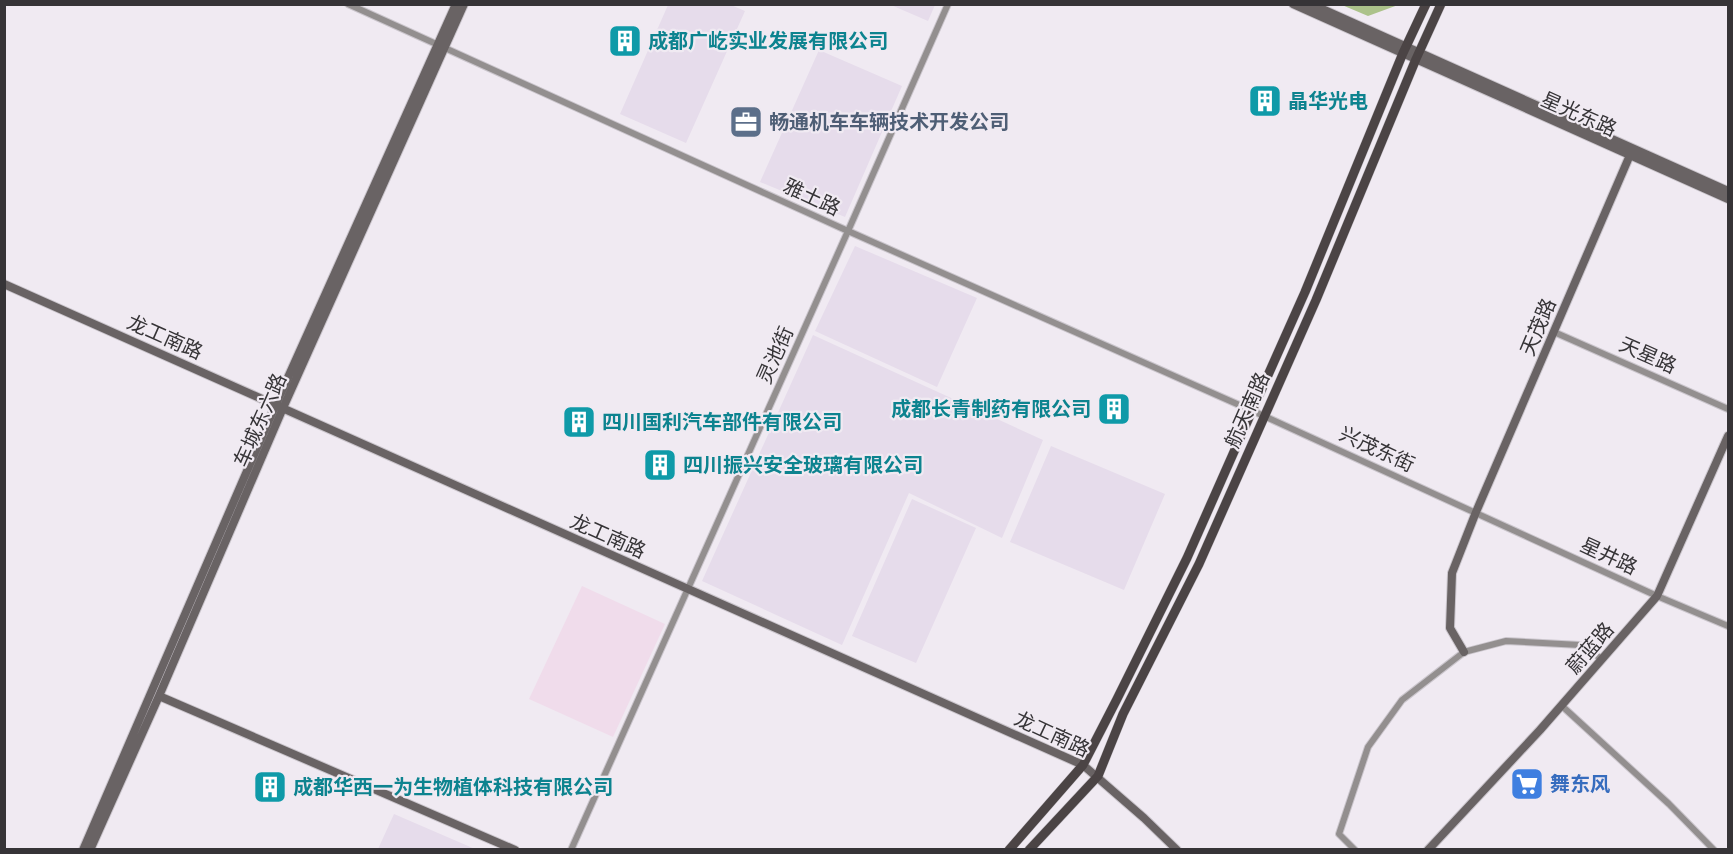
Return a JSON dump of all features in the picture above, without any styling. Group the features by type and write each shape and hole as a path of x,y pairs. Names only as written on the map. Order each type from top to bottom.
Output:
{"main road":[{"name":"航天南路","path":"1009,849 1083,765 1187,558 1305,292 1426,4"},
{"name":"航天南路","path":"1098,776 1123,714 1199,564 1320,289 1441,4"},
{"path":"1029,849 1098,776"}],"street":[{"name":"雅土路","path":"348,4 1264,416"},
{"name":"车城东六路","path":"442,46 456,4"},
{"name":"车城东六路","path":"83,849 442,46 464,4"},
{"name":"灵池街","path":"571,849 849,231 948,4"},
{"path":"1293,4 1405,50"},
{"path":"1311,4 1417,56"},
{"name":"星光东路","path":"1417,56 1728,199"},
{"name":"星光东路","path":"1417,56 1728,191"},
{"name":"天茂路","path":"1464,652 1450,628 1452,573 1629,155"},
{"name":"龙工南路","path":"4,284 1083,765 1177,849"},
{"name":"天星路","path":"1554,332 1728,409"},
{"name":"车城东六路","path":"90,849 159,696 280,406"},
{"name":"兴茂东街","path":"1264,416 1476,512"},
{"name":"蔚蓝路","path":"1428,849 1562,706 1657,596 1728,436"},
{"name":"星井路","path":"1476,512 1657,596 1728,626"},
{"path":"1355,849 1340,834 1368,747 1402,700 1464,652 1506,641 1580,645 1602,659"},
{"path":"159,696 514,849"},
{"path":"1562,706 1669,804 1714,849"}],"shaded area":[{"path":"668,5 731,5 745,11 686,143 620,114"},
{"path":"891,5 935,5 928,21"},
{"path":"819,50 902,86 845,217 760,182"},
{"path":"855,246 977,298 937,387 815,331"},
{"path":"813,335 1043,440 1002,538 909,493 842,645 702,581"},
{"path":"1051,446 1165,494 1124,590 1010,542"},
{"path":"912,499 976,528 916,663 852,636"},
{"path":"582,586 665,624 613,737 529,699"},
{"path":"394,814 475,849 378,849"}],"green space":[{"path":"1398,4 1368,16 1342,5"}],"place":[{"name":"成都广屹实业发展有限公司","path":"625,41"},
{"name":"晶华光电","path":"1265,101"},
{"name":"畅通机车车辆技术开发公司","path":"746,122"},
{"name":"成都长青制药有限公司","path":"1114,409"},
{"name":"四川国利汽车部件有限公司","path":"579,422"},
{"name":"四川振兴安全玻璃有限公司","path":"660,465"},
{"name":"舞东风","path":"1527,784"},
{"name":"成都华西一为生物植体科技有限公司","path":"270,787"}]}
